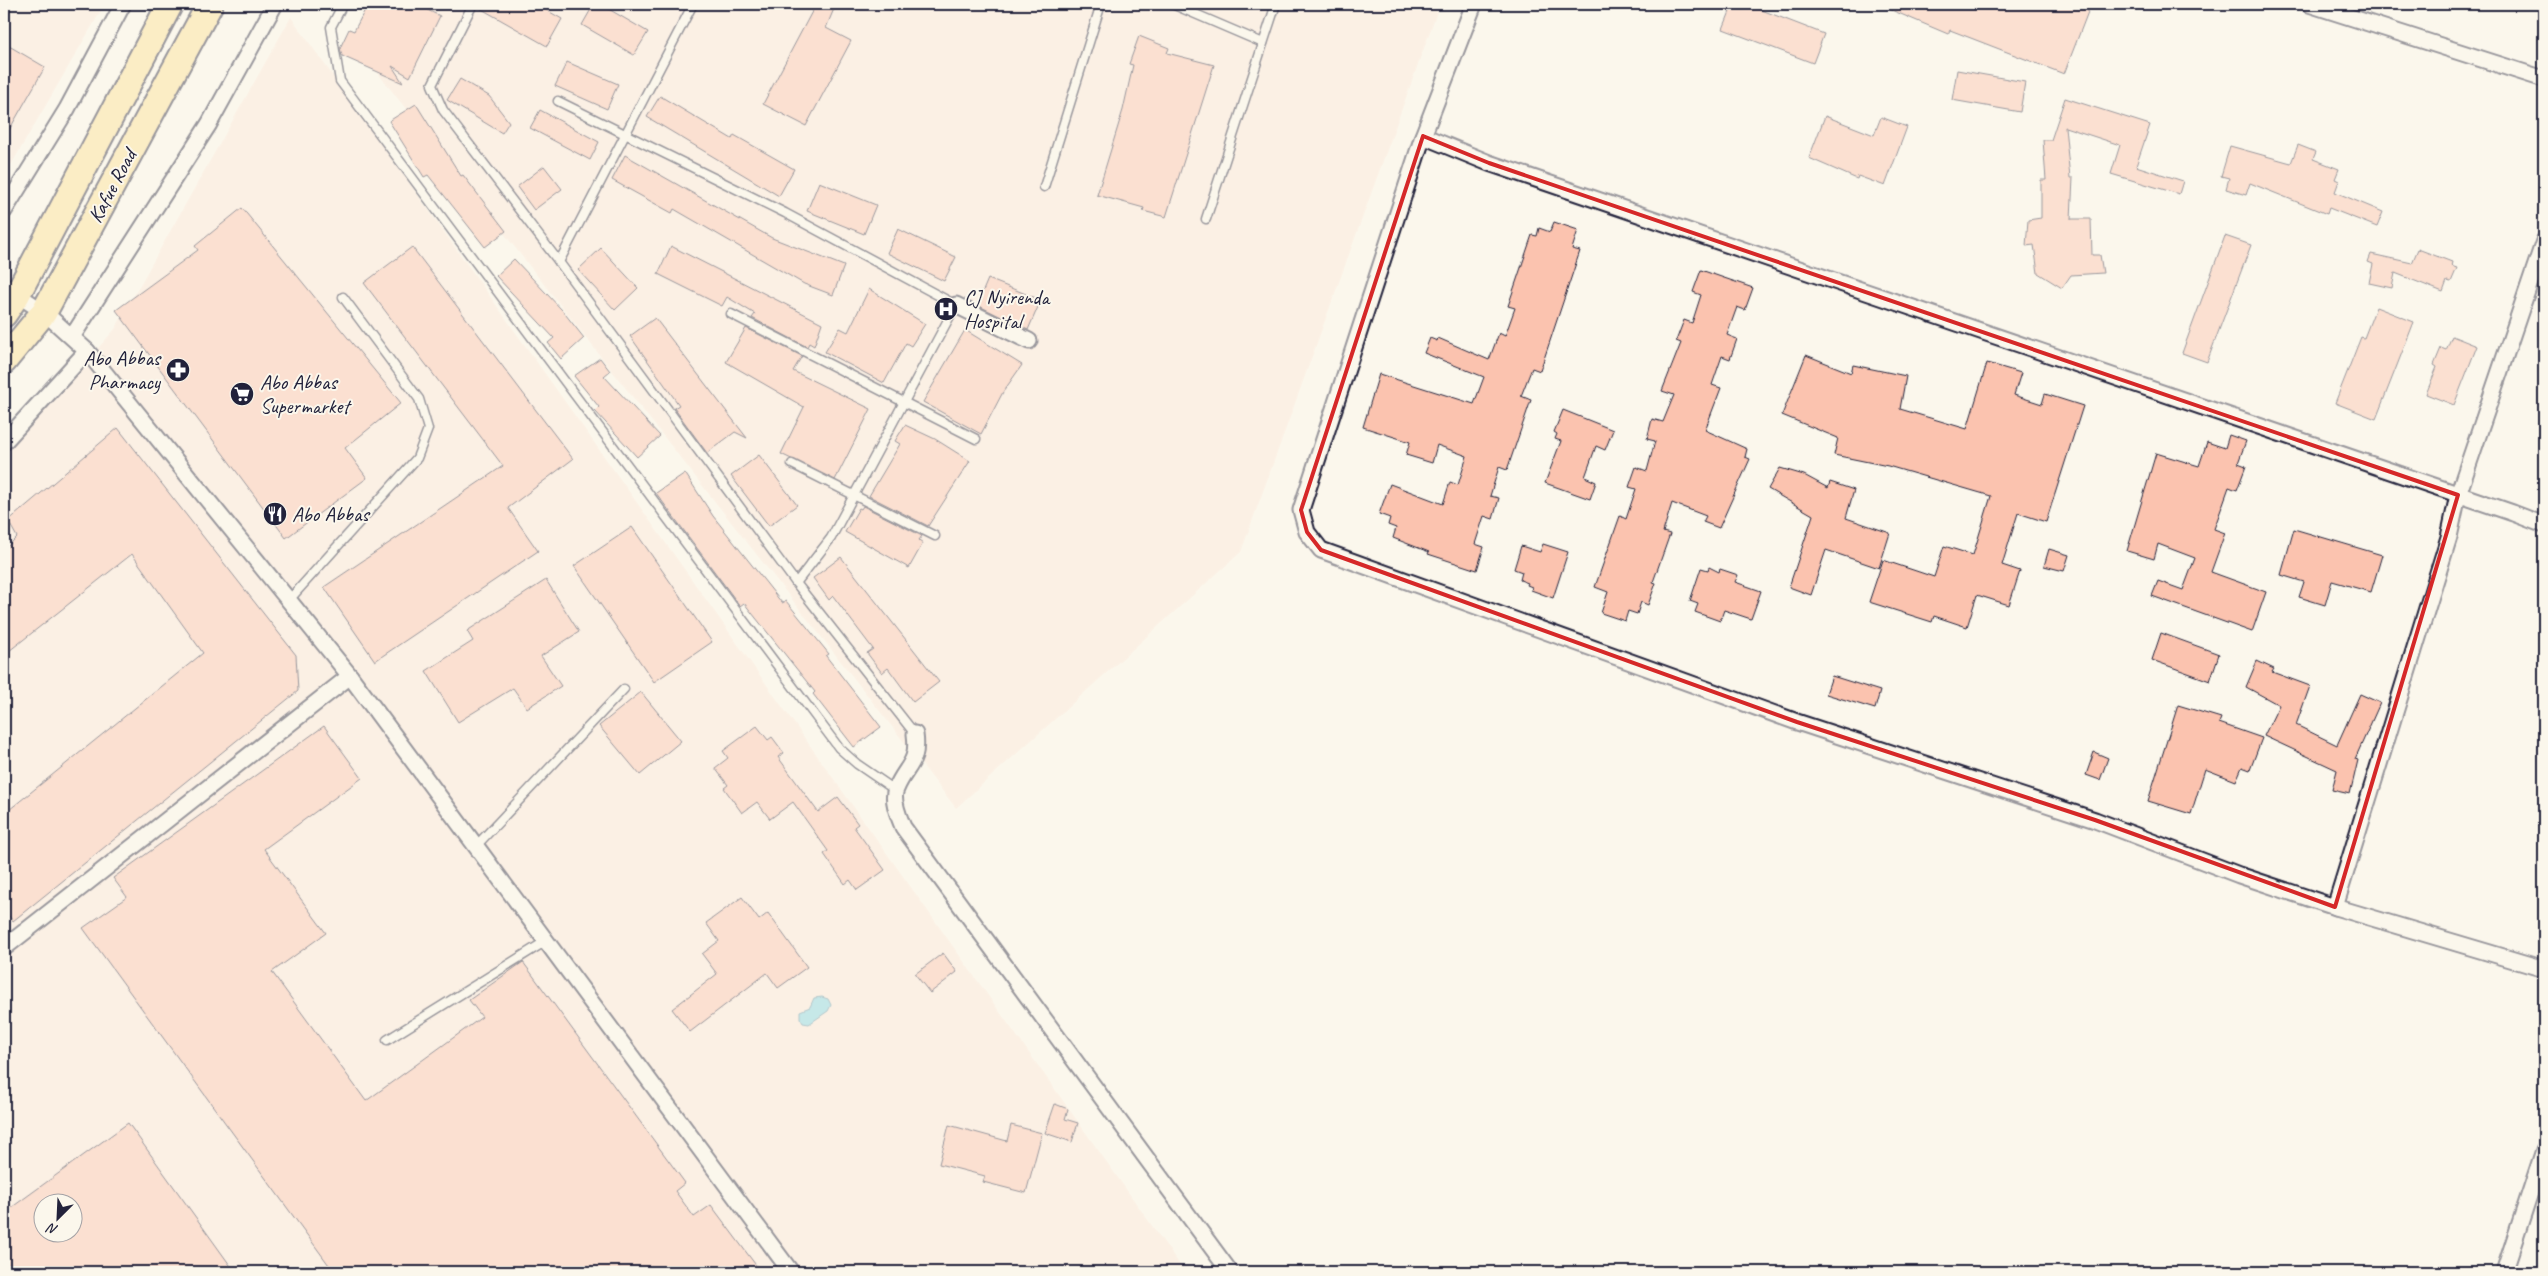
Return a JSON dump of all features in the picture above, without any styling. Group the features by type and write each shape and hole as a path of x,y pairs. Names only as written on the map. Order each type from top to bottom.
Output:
{"main road":[{"name":"Kafue Road","path":"8,298 170,4"},
{"name":"Kafue Road","path":"4,361 44,312 210,4"}],"street":[{"path":"4,211 67,109 123,4"},
{"path":"72,337 209,124 275,4"},
{"path":"1474,4 1423,136 1301,510 1307,532 1321,550 1796,722 2095,820 2240,875 2335,908 2544,969"},
{"path":"2309,4 2544,79"},
{"path":"1423,136 1489,162 2544,525"},
{"path":"2335,908 2448,538 2458,495 2544,240"},
{"path":"8,298 44,312 87,351 289,600 350,676 791,1272"},
{"path":"956,305 1029,341"},
{"path":"4,442 87,351"},
{"path":"4,948 350,676"},
{"path":"915,734 917,750 895,790 897,814 903,827 1230,1272"},
{"path":"2504,1272 2544,1150"}],"lane":[{"path":"343,4 331,27 340,81 839,748 895,790"},
{"path":"473,4 432,85 443,110 559,262 796,584 915,734"},
{"path":"559,262 693,4"},
{"path":"1044,187 1101,4"},
{"path":"1172,4 1263,42"},
{"path":"1206,219 1276,4"},
{"path":"558,101 785,213 956,305 855,495 822,551 796,584"},
{"path":"289,600 418,458 428,429 419,399 343,297"},
{"path":"731,314 976,439"},
{"path":"792,464 935,536"},
{"path":"476,846 624,688"},
{"path":"387,1040 546,941"}],"highlighted area":[{"path":"1423,136 1489,163 2458,495 2335,907 2095,820 1797,722 1321,550 1307,532 1301,510"}],"shaded area":[{"path":"4,4 105,4 4,177"},
{"name":"CJ Nyirenda Hospital","path":"397,4 1440,4 1241,552 956,808 373,67"},
{"path":"291,17 1185,1272 4,1272 4,454 115,329"}],"water":[{"path":"822,997 828,999 831,1005 828,1011 809,1024 803,1023 800,1018 800,1011 810,1007 814,998"}],"building":[{"path":"368,4 415,4 440,16 410,77 392,66 403,83 342,56 340,48 349,29 354,31"},
{"path":"479,4 536,4 562,19 547,46 478,7"},
{"path":"594,4 600,4 648,32 634,55 582,25"},
{"path":"816,4 836,4 826,28 851,41 806,126 763,104"},
{"path":"1733,4 1746,4 1824,34 1813,63 1723,29"},
{"path":"1877,4 2091,4 2064,74 1950,30 1948,34"},
{"path":"1139,36 1169,48 1167,53 1214,65 1166,217 1143,211 1144,208 1097,195 1123,110 1133,65 1129,64"},
{"path":"4,43 45,67 4,139"},
{"path":"567,62 618,84 607,109 555,86"},
{"path":"1957,70 2025,82 2020,112 1952,100"},
{"path":"460,79 489,96 509,122 502,133 447,100"},
{"path":"660,96 732,139 734,135 794,169 779,196 647,117"},
{"path":"2065,98 2150,125 2136,166 2183,181 2179,194 2111,174 2120,145 2065,127 2070,178 2073,178 2071,219 2091,219 2092,255 2100,255 2103,273 2071,275 2062,288 2038,273 2034,245 2026,246 2028,220 2041,218 2041,180 2046,180 2043,140 2051,140"},
{"path":"416,104 461,176 463,175 506,231 485,247 428,175 424,177 389,121"},
{"path":"540,110 599,142 590,160 530,128"},
{"path":"1825,116 1874,135 1881,117 1907,127 1885,186 1858,176 1857,179 1809,158"},
{"path":"2298,145 2316,152 2313,159 2339,169 2335,179 2339,181 2335,192 2383,212 2377,227 2329,208 2327,214 2250,183 2246,195 2226,189 2229,178 2221,176 2230,146 2291,163"},
{"path":"625,155 772,238 844,266 833,295 804,284 674,209 672,213 612,180"},
{"path":"544,166 562,189 534,210 517,187"},
{"path":"819,182 876,205 864,234 807,211"},
{"name":"Abo Abbas Supermarket","path":"242,208 401,403 345,448 367,478 286,538 116,310 198,250 195,246"},
{"path":"1554,222 1578,230 1572,249 1580,251 1540,371 1532,368 1521,396 1531,400 1507,470 1499,467 1490,496 1499,498 1493,519 1484,516 1475,544 1484,547 1477,570 1428,554 1429,552 1393,538 1396,528 1388,525 1390,518 1379,514 1390,484 1443,504 1450,482 1458,485 1467,456 1437,445 1432,463 1406,455 1410,442 1363,427 1379,374 1474,404 1484,377 1424,353 1430,338 1437,341 1438,338 1489,360 1499,333 1505,336 1515,308 1508,306 1532,235 1537,236 1539,228 1550,232"},
{"path":"898,229 956,257 944,281 887,253"},
{"path":"2225,236 2251,245 2207,362 2182,353"},
{"path":"671,246 822,323 814,346 809,343 807,347 752,318 755,314 727,297 722,306 658,274"},
{"path":"412,247 573,459 508,508 538,551 375,661 324,587 503,466 364,283"},
{"path":"601,248 638,288 615,310 578,270"},
{"path":"2418,249 2452,262 2451,266 2457,268 2451,282 2447,281 2443,292 2395,273 2392,288 2369,283 2373,264 2368,262 2371,254 2412,263"},
{"path":"514,259 562,310 584,338 561,359 548,343 554,338 496,276"},
{"path":"1701,270 1753,288 1745,310 1737,307 1727,335 1737,339 1730,359 1722,356 1712,385 1721,388 1705,430 1747,449 1745,457 1750,459 1719,528 1703,522 1706,516 1672,503 1663,532 1670,534 1653,582 1656,583 1648,605 1641,602 1637,614 1628,611 1625,621 1601,613 1608,592 1595,587 1620,516 1626,519 1636,489 1629,487 1636,467 1647,471 1655,441 1647,439 1652,419 1663,422 1674,395 1662,391 1681,343 1676,341 1684,320 1692,323 1701,295 1693,292"},
{"path":"988,279 1041,300 1028,330 977,305"},
{"path":"869,289 925,324 911,346 906,343 884,383 825,352 840,328 848,332"},
{"path":"2376,307 2414,322 2376,419 2335,403 2361,337 2364,338"},
{"path":"655,318 747,438 735,432 707,453 674,408 679,405 630,336"},
{"path":"746,328 802,356 793,371 871,409 835,480 781,454 804,407 726,362"},
{"path":"965,330 1022,365 1003,392 981,434 923,402"},
{"path":"2452,336 2477,346 2454,405 2426,394 2437,367 2434,365 2441,348 2446,350"},
{"path":"1806,355 1851,373 1853,365 1906,376 1900,409 1967,429 1987,363 2021,373 2014,395 2042,404 2045,394 2083,406 2046,522 2018,513 2002,565 2020,571 2009,605 1977,595 1967,627 1934,616 1932,622 1869,602 1883,560 1934,577 1944,546 1973,555 1991,496 1888,466 1834,455 1838,438 1782,415"},
{"path":"600,358 610,371 604,376 660,436 637,457 595,411 599,407 574,376"},
{"path":"1563,410 1613,430 1605,450 1596,446 1585,477 1596,482 1590,499 1545,483 1561,441 1555,439 1557,434 1554,432"},
{"path":"905,425 935,439 970,461 928,526 869,496 900,444 895,441"},
{"path":"118,428 296,655 298,691 13,921 4,910 4,814 203,653 132,554 4,655 4,550 17,537 8,521"},
{"path":"2229,435 2246,441 2238,463 2246,466 2237,490 2229,487 2214,529 2225,533 2211,572 2266,592 2252,632 2152,596 2158,581 2183,590 2195,558 2158,544 2154,559 2127,551 2156,453 2199,466 2207,442 2225,448"},
{"path":"759,455 797,505 769,526 731,476"},
{"path":"1780,468 1804,475 1828,488 1830,482 1854,490 1846,518 1890,533 1879,568 1826,550 1811,595 1789,587 1813,515 1768,489"},
{"path":"685,473 713,516 782,603 786,601 829,654 826,656 881,727 854,747 813,694 815,692 744,603 740,606 656,493"},
{"path":"863,506 922,536 919,540 923,543 909,568 845,532 859,508 861,509"},
{"path":"632,527 712,642 654,682 574,566"},
{"path":"2294,529 2382,555 2371,592 2332,581 2325,605 2299,597 2304,582 2281,575"},
{"path":"1543,544 1568,552 1553,598 1531,590 1532,587 1527,585 1528,583 1520,580 1522,572 1514,569 1521,546 1540,552"},
{"path":"2049,549 2069,555 2064,571 2044,566"},
{"path":"841,557 939,682 913,702 888,668 882,673 867,653 873,649 833,596 829,600 813,578"},
{"path":"1709,567 1719,572 1720,569 1738,575 1735,582 1761,591 1751,619 1724,610 1720,621 1695,612 1698,604 1690,601 1701,568 1708,570"},
{"path":"546,580 579,632 541,656 561,686 527,708 513,688 458,722 426,671 473,641 467,631"},
{"path":"2161,633 2219,654 2210,681 2152,660"},
{"path":"2257,661 2274,669 2272,672 2310,686 2296,725 2337,745 2360,694 2380,703 2355,759 2358,760 2350,794 2332,790 2337,770 2264,736 2279,705 2246,687"},
{"path":"1832,676 1880,691 1875,709 1826,694"},
{"path":"641,692 681,741 640,775 599,726"},
{"path":"2178,705 2221,718 2219,723 2262,738 2250,770 2242,767 2236,781 2205,769 2191,814 2148,801"},
{"path":"324,726 362,778 264,849 326,933 272,972 366,1101 482,1017 469,1000 523,962 685,1183 675,1191 694,1217 711,1205 761,1272 334,1272 83,928 127,897 113,878"},
{"path":"757,726 768,740 772,737 784,753 778,757 818,812 838,797 858,824 854,827 885,870 857,890 850,880 845,884 824,854 828,851 793,802 770,819 757,802 742,813 724,788 728,785 715,768 728,758 723,751"},
{"path":"2094,752 2108,758 2100,780 2086,775"},
{"path":"742,897 759,920 768,913 807,967 778,988 767,973 690,1032 672,1009 717,974 702,954 719,941 706,923"},
{"path":"943,953 957,972 930,993 915,974"},
{"path":"1055,1104 1068,1109 1065,1119 1078,1123 1072,1142 1045,1133"},
{"path":"128,1123 235,1272 4,1272 4,1213"},
{"path":"949,1125 1007,1141 1011,1125 1042,1133 1026,1193 983,1182 985,1176 939,1164"}],"place":[{"name":"CJ Nyirenda Hospital","path":"946,309"},
{"name":"Abo Abbas Pharmacy","path":"178,370"},
{"name":"Abo Abbas Supermarket","path":"242,394"},
{"name":"Abo Abbas","path":"275,514"}]}
